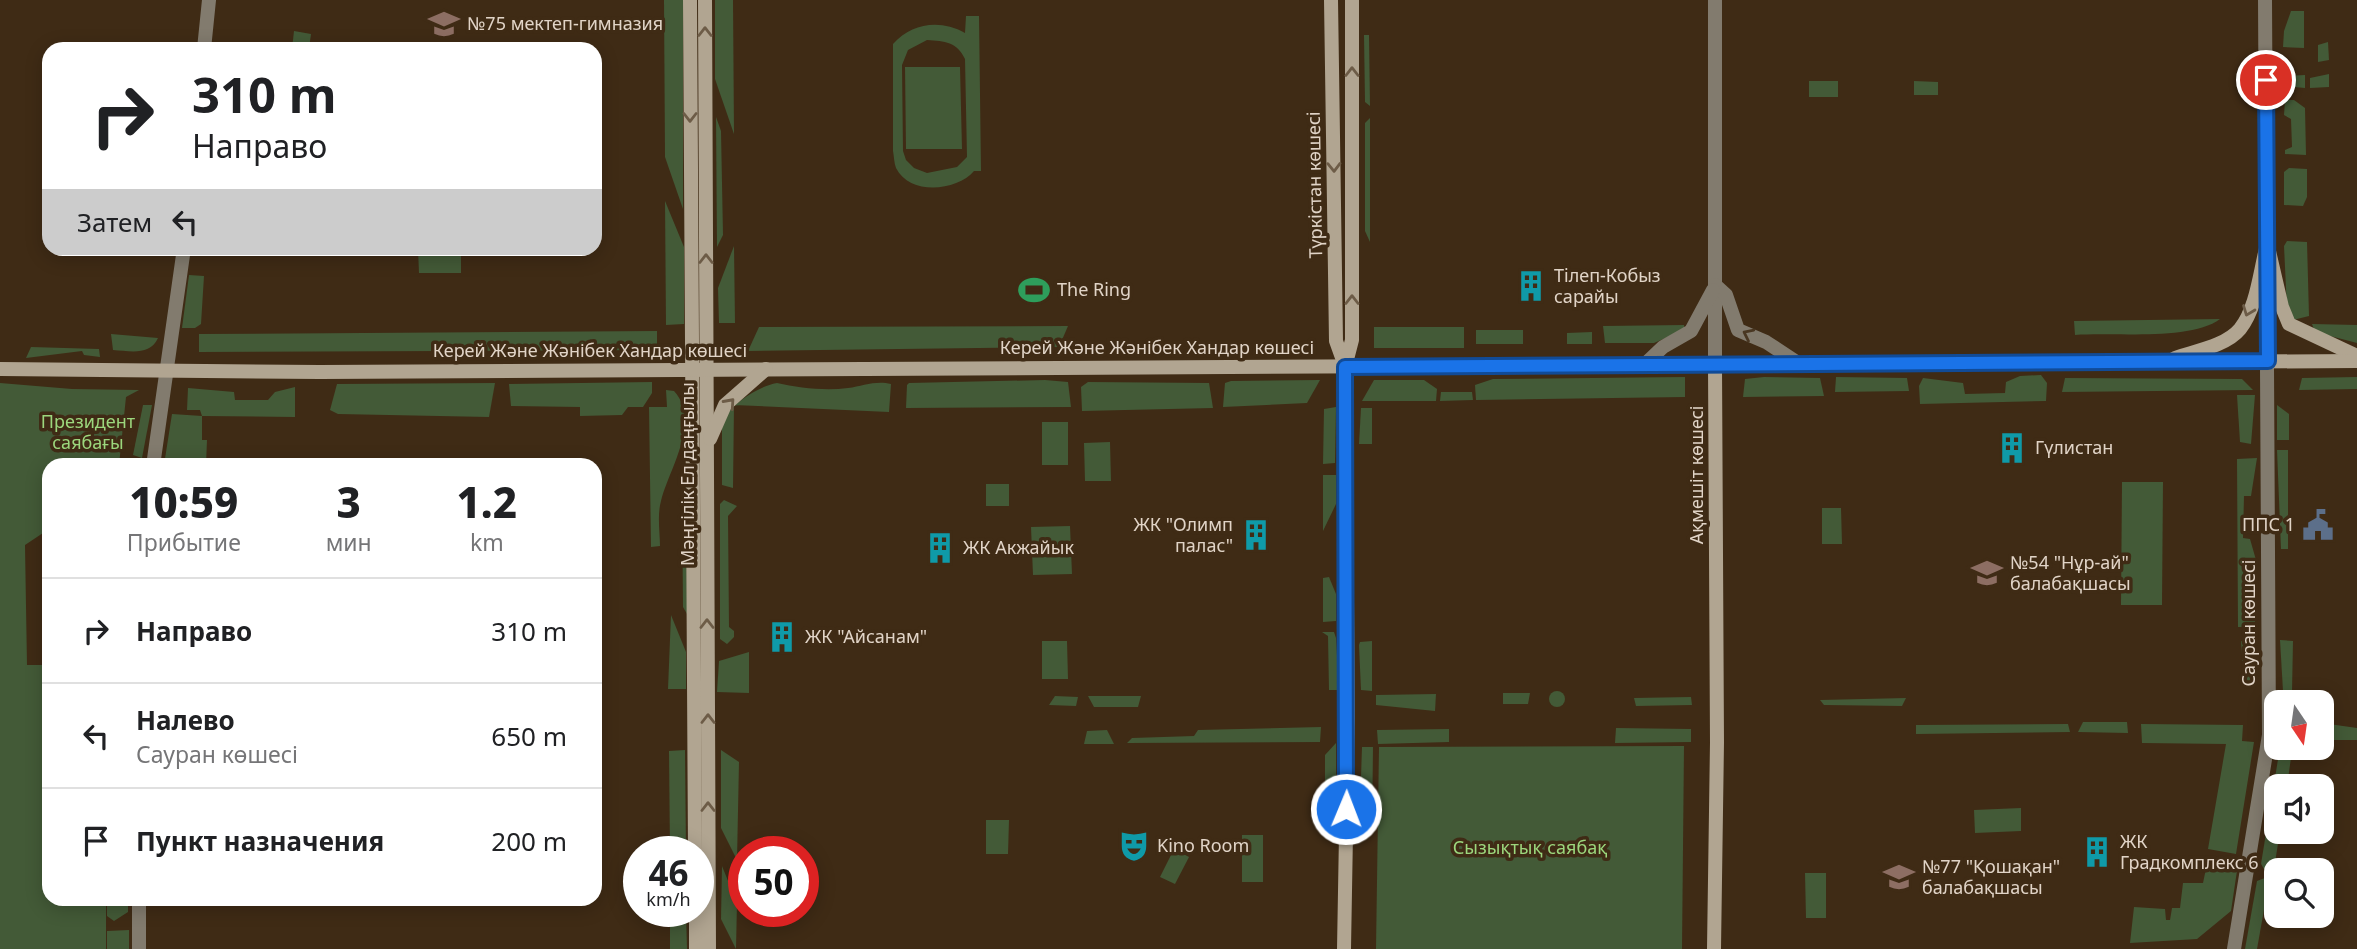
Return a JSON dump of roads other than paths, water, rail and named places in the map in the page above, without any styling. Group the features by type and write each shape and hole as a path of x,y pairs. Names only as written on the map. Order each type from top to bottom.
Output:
{"main road":[{"name":"Мәңгілік Ел даңғылы","path":"690,0 695,836"},
{"name":"Мәңгілік Ел даңғылы","path":"705,0 709,949"},
{"name":"Түркістан көшесі","path":"1331,0 1336,341 1345,367"},
{"name":"Түркістан көшесі","path":"1344,949 1348,718 1345,367 1352,340 1352,0"},
{"path":"2267,245 2282,307 2289,324 2357,356"},
{"path":"2162,362 2224,341 2239,330 2250,308 2267,245"},
{"name":"Керей Және Жәнібек Хандар көшесі","path":"0,369 165,372 2357,361"},
{"name":"Ақмешіт көшесі","path":"1714,949 1717,752 1716,366"},
{"path":"707,446 725,405 766,369"},
{"path":"696,927 696,949"}],"street":[{"path":"205,42 209,0"},
{"name":"Ақмешіт көшесі","path":"1715,0 1716,366"},
{"name":"Сауран көшесі","path":"2234,949 2269,735 2265,0"},
{"path":"154,458 183,256"},
{"path":"1643,366 1663,347 1691,331 1699,322 1715,285 1726,295 1738,330 1766,342 1801,365"},
{"path":"139,906 139,949"}],"place":[{"name":"№75 мектеп-гимназия","path":"444,24"},
{"name":"Тiлеп-Кобыз сарайы","path":"1531,286"},
{"name":"The Ring","path":"1034,290"},
{"name":"Гүлистан","path":"2012,448"},
{"name":"ППС 1","path":"2318,525"},
{"name":"ЖК \"Олимп палас\"","path":"1256,535"},
{"name":"ЖК Акжайык","path":"940,548"},
{"name":"№54 \"Нұр-ай\" балабақшасы","path":"1987,573"},
{"name":"ЖК \"Айсанам\"","path":"782,637"},
{"name":"Kino Room","path":"1134,846"},
{"name":"ЖК Градкомплекс 6","path":"2097,852"},
{"name":"№77 \"Қошақан\" балабақшасы","path":"1899,877"}],"park label":[{"name":"Президент саябағы","path":"88,432"},
{"name":"Сызықтық саябақ","path":"1530,848"}]}
